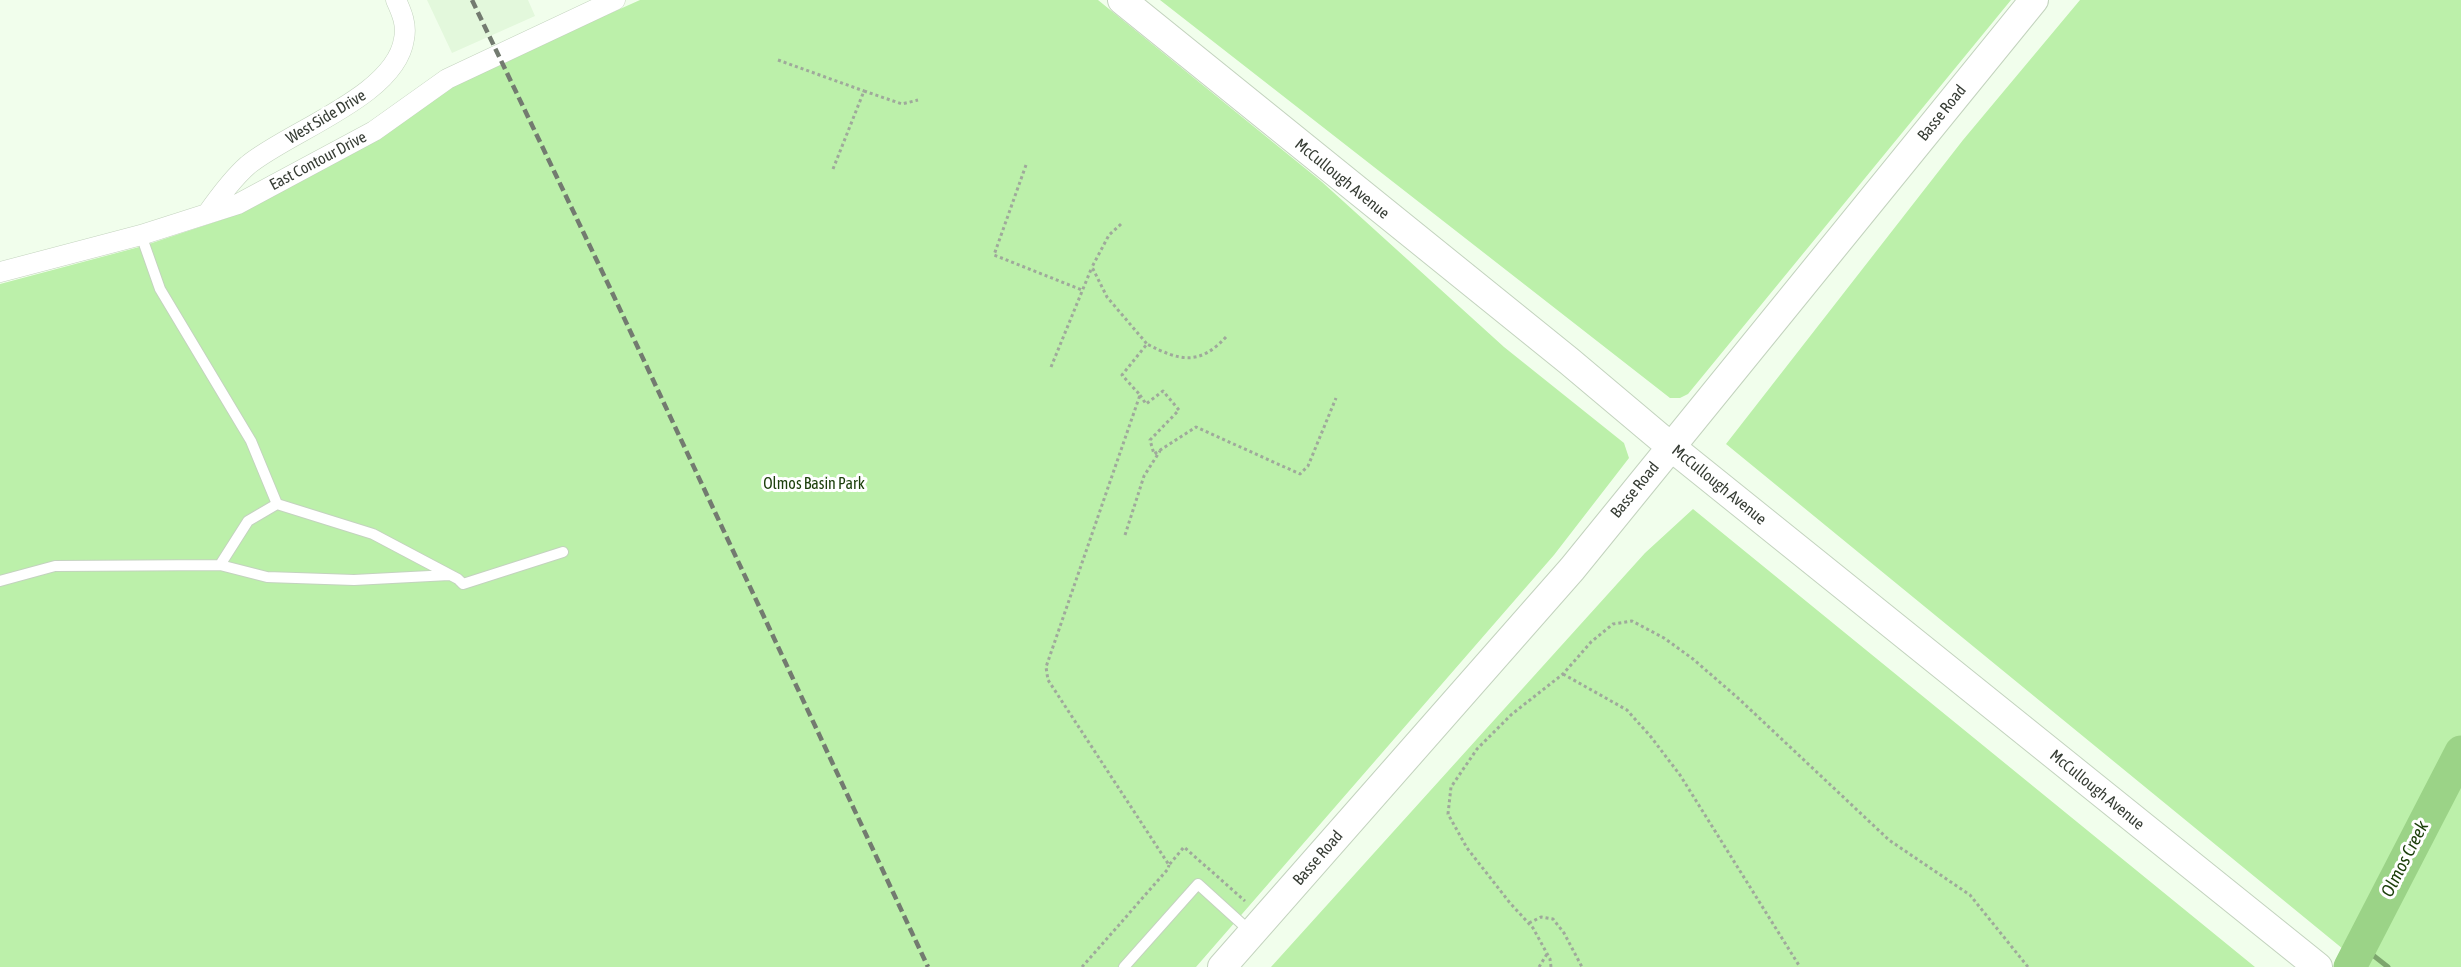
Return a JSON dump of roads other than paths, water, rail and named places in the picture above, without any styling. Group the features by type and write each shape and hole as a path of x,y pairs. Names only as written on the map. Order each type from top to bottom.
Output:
{"main road":[{"name":"McCullough Avenue","path":"1122,0 1569,361 1670,446 2318,967"},
{"name":"Basse Road","path":"1222,967 1572,569 2034,0"}],"street":[{"name":"West Side Drive","path":"207,214 223,191 248,165 372,89 393,67 404,40 404,18 396,0"},
{"name":"East Contour Drive","path":"0,272 141,235 238,204 374,131 447,79 615,0"}],"lane":[{"path":"141,235 160,289 251,441 277,504"},
{"path":"220,565 248,520 277,504 373,534 463,584 563,552"},
{"path":"0,581 55,566 220,565 267,577 354,580 450,575"},
{"path":"1124,967 1198,884 1252,933"}],"waterway":[{"name":"Olmos Creek","path":"2350,967 2461,752"},
{"path":"2360,945 2388,967"}],"railway":[{"path":"472,0 610,288 928,967"}],"park label":[{"name":"Olmos Basin Park","path":"814,484"}]}
